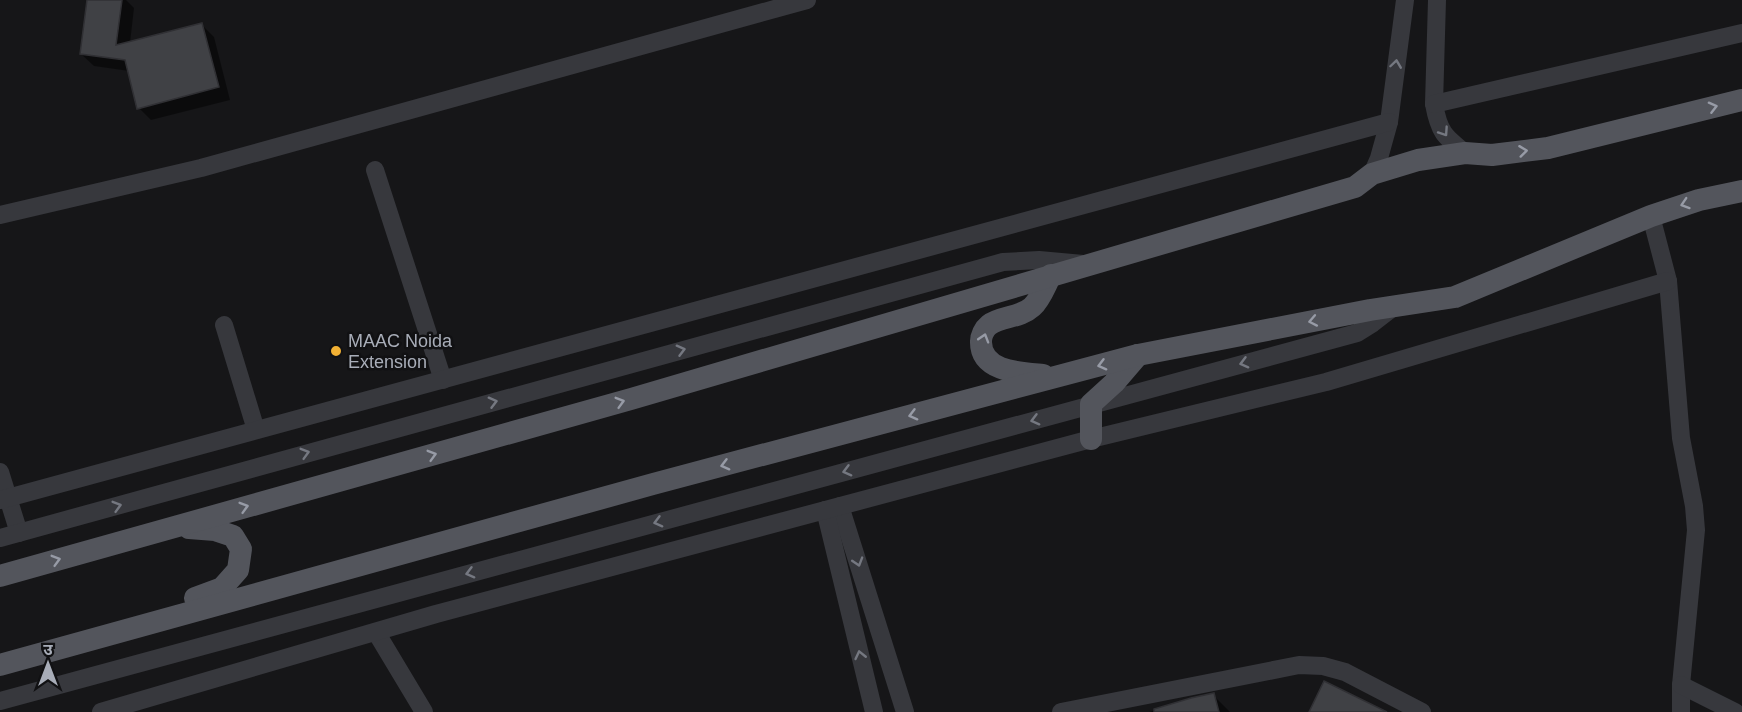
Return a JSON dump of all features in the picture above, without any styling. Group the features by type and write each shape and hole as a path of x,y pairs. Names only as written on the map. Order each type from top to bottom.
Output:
{"main road":[{"path":"0,576 631,399 1355,187 1372,174 1418,160 1465,153 1492,155 1548,148 1742,100"},
{"path":"0,665 653,484 1138,355 1370,310 1455,297 1651,216 1698,200 1742,191"},
{"path":"1051,275 1038,301 1029,310 988,325 981,336 981,350 986,359 1003,369 1018,373 1060,376"},
{"path":"1091,439 1091,404 1114,383 1138,355"},
{"path":"115,633 222,588 238,570 242,549 233,536 214,530 176,526"}],"street":[{"path":"0,215 201,168 807,0"},
{"path":"1372,174 1380,158 1389,122 1405,0"},
{"path":"1437,0 1434,104 1437,120 1445,137 1465,153"},
{"path":"1434,104 1742,33"},
{"path":"4,499 1389,122"},
{"path":"375,170 443,380"},
{"path":"1651,216 1668,281 1681,438 1694,506 1696,530 1681,685 1681,712"},
{"path":"0,538 1003,262 1039,260 1087,265"},
{"path":"101,712 376,632 833,508 1091,439 1326,382 1668,281"},
{"path":"0,701 1357,333 1395,306"},
{"path":"224,325 256,430"},
{"path":"0,472 4,499 19,533"},
{"path":"833,508 873,712"},
{"path":"833,508 905,712"},
{"path":"376,632 424,712"},
{"path":"1061,712 1299,665 1323,666 1345,672 1422,712"},
{"path":"1681,685 1735,712"}],"building":[{"path":"87,0 122,0 116,45 202,23 219,87 137,109 125,60 80,54"},
{"path":"1324,681 1387,712 1309,712"},
{"path":"1214,693 1219,712 1154,712 1154,709"}],"place":[{"name":"MAAC Noida Extension","path":"336,351"}]}
